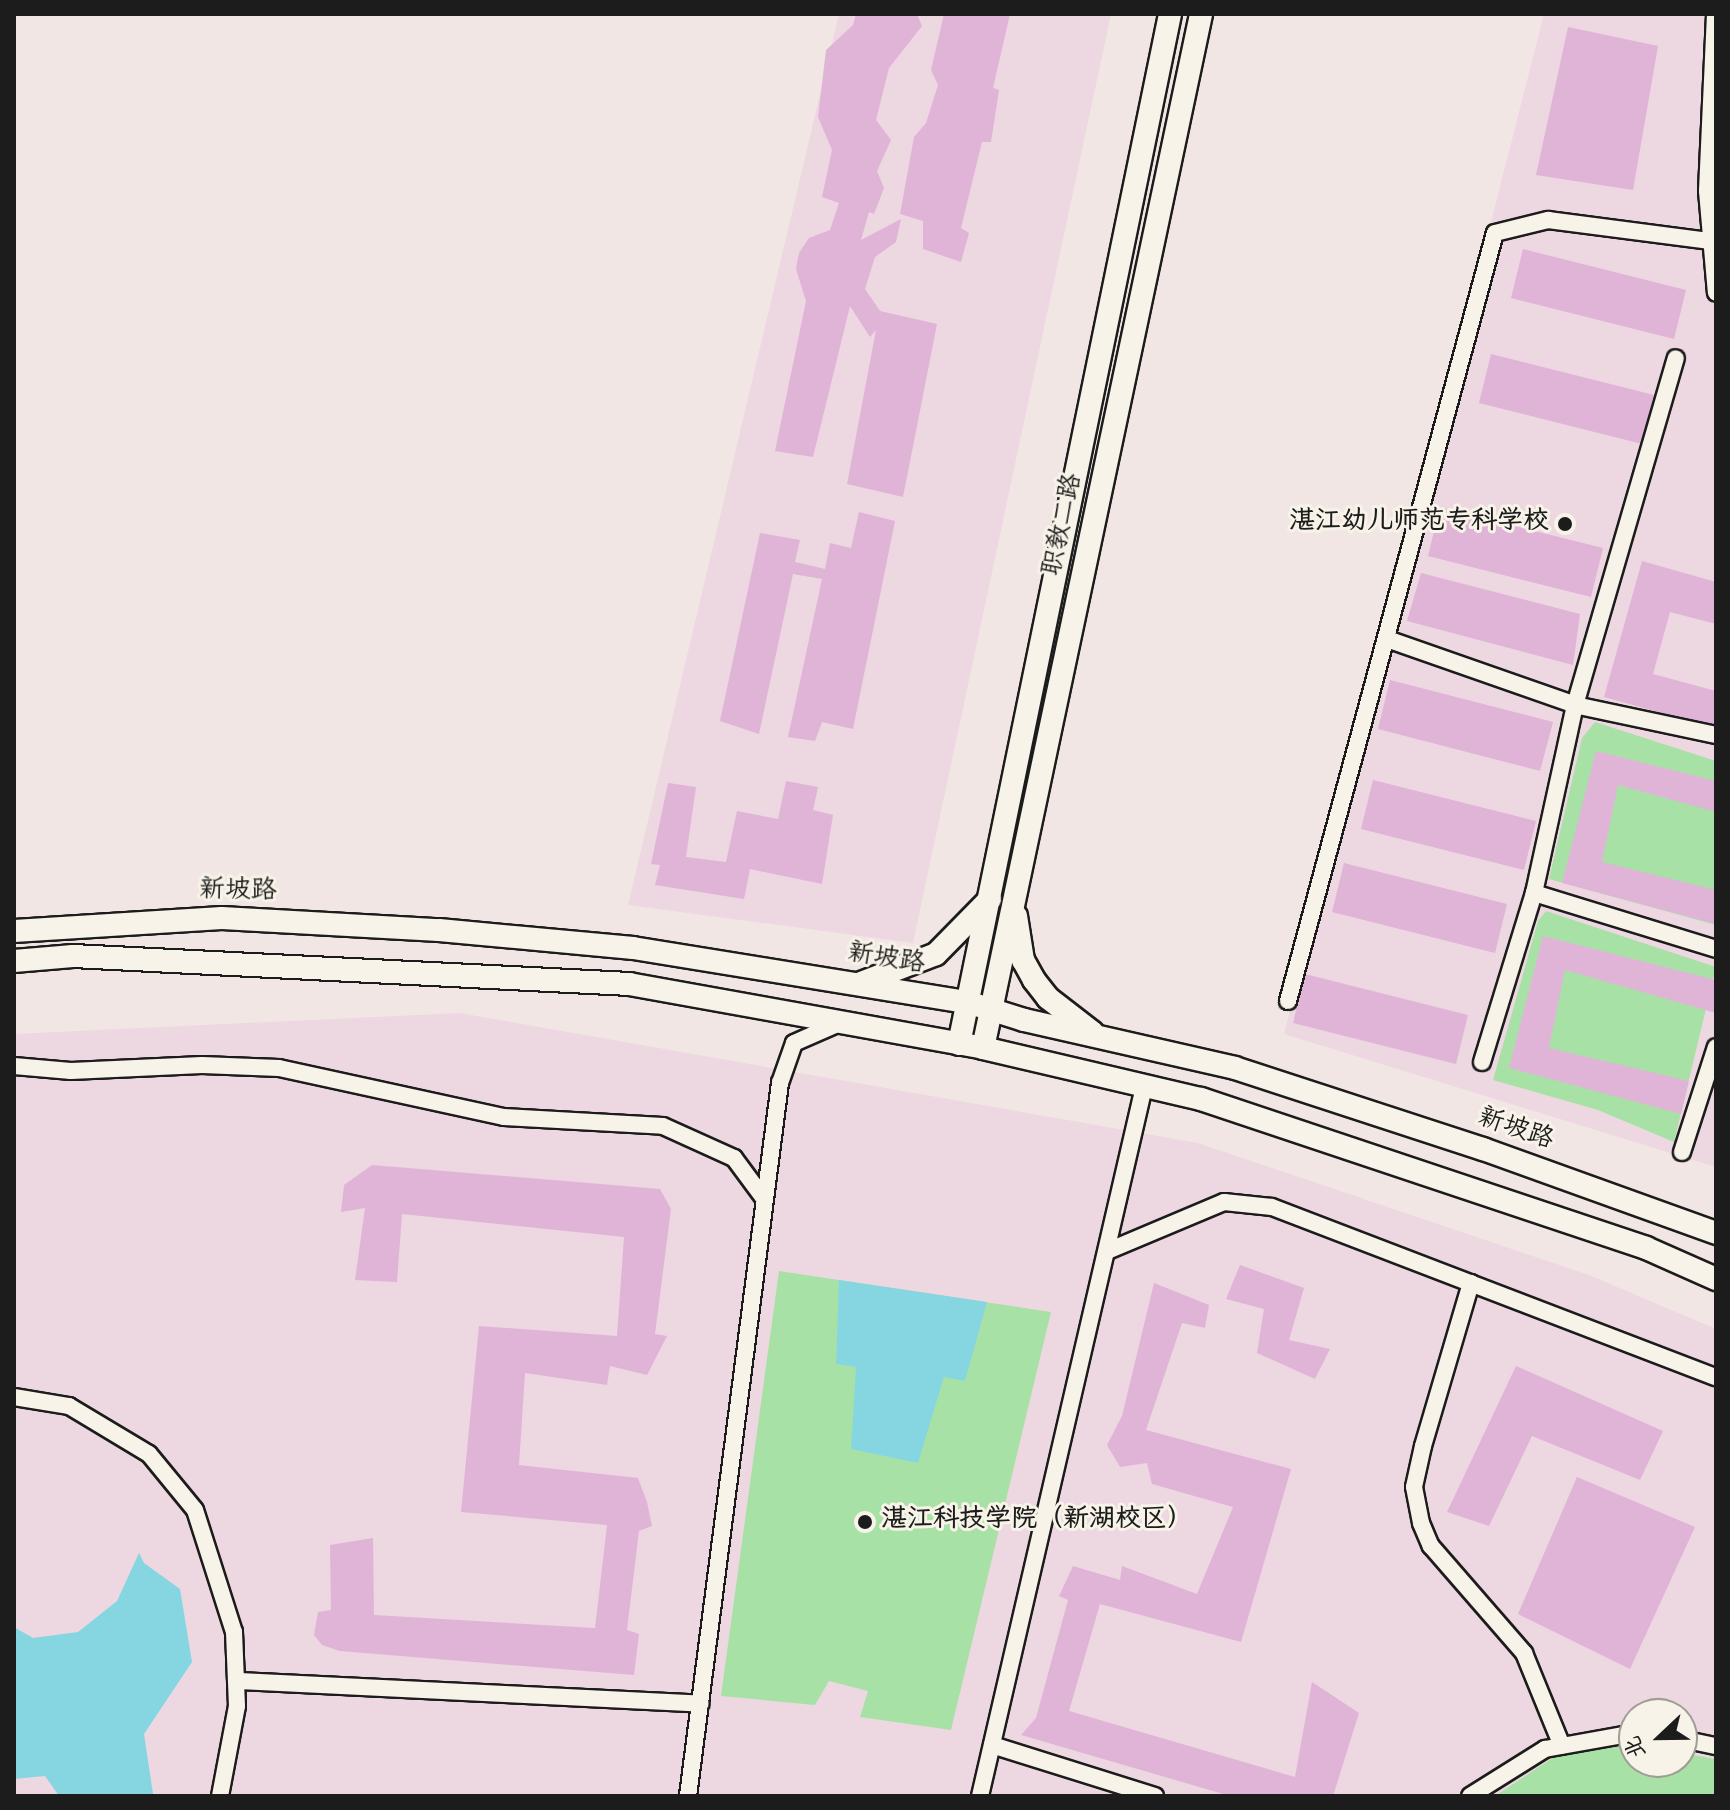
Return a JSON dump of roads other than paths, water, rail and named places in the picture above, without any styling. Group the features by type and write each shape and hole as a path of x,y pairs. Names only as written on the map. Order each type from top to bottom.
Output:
{"street":[{"name":"职教二路","path":"959,1044 1170,14"},
{"name":"职教二路","path":"983,1048 1201,14"},
{"path":"1715,14 1709,241 1716,293"},
{"path":"1288,1001 1495,233 1548,220 1709,241"},
{"path":"1482,1062 1534,893 1575,705 1676,358"},
{"path":"1387,639 1575,705 1716,735"},
{"path":"1534,893 1716,949"},
{"path":"858,984 936,954 991,899"},
{"path":"1013,904 1023,960 1034,980 1048,998 1100,1037"},
{"name":"新坡路","path":"14,931 222,918 439,930 633,948 967,1002 1235,1068 1483,1149 1716,1233"},
{"path":"14,961 73,956 629,984 835,1025 983,1048 1201,1099 1448,1179 1646,1248 1716,1279"},
{"path":"688,1796 780,1083 794,1043 835,1025"},
{"path":"1682,1152 1716,1047"},
{"path":"14,1066 71,1071 202,1065 279,1068 504,1117 663,1126 734,1158 765,1200"},
{"path":"980,1796 1110,1250 1144,1087"},
{"path":"1110,1250 1224,1202 1272,1207 1716,1377"},
{"path":"1471,1283 1414,1487 1421,1523 1431,1546 1524,1653 1562,1746"},
{"path":"14,1397 69,1406 149,1454 195,1510 234,1632 237,1706 220,1796"},
{"path":"237,1681 700,1704"},
{"path":"1470,1796 1545,1749 1618,1736"},
{"path":"992,1745 1155,1796"}],"water":[{"path":"839,1280 987,1302 965,1381 944,1377 918,1463 851,1449 856,1367 836,1364"},
{"path":"139,1553 144,1563 180,1589 192,1662 144,1734 153,1794 59,1796 45,1776 14,1779 14,1627 33,1638 78,1632 117,1601"}],"place":[{"name":"湛江幼儿师范专科学校","path":"1565,524"},
{"name":"湛江科技学院（新湖校区）","path":"865,1522"}]}
